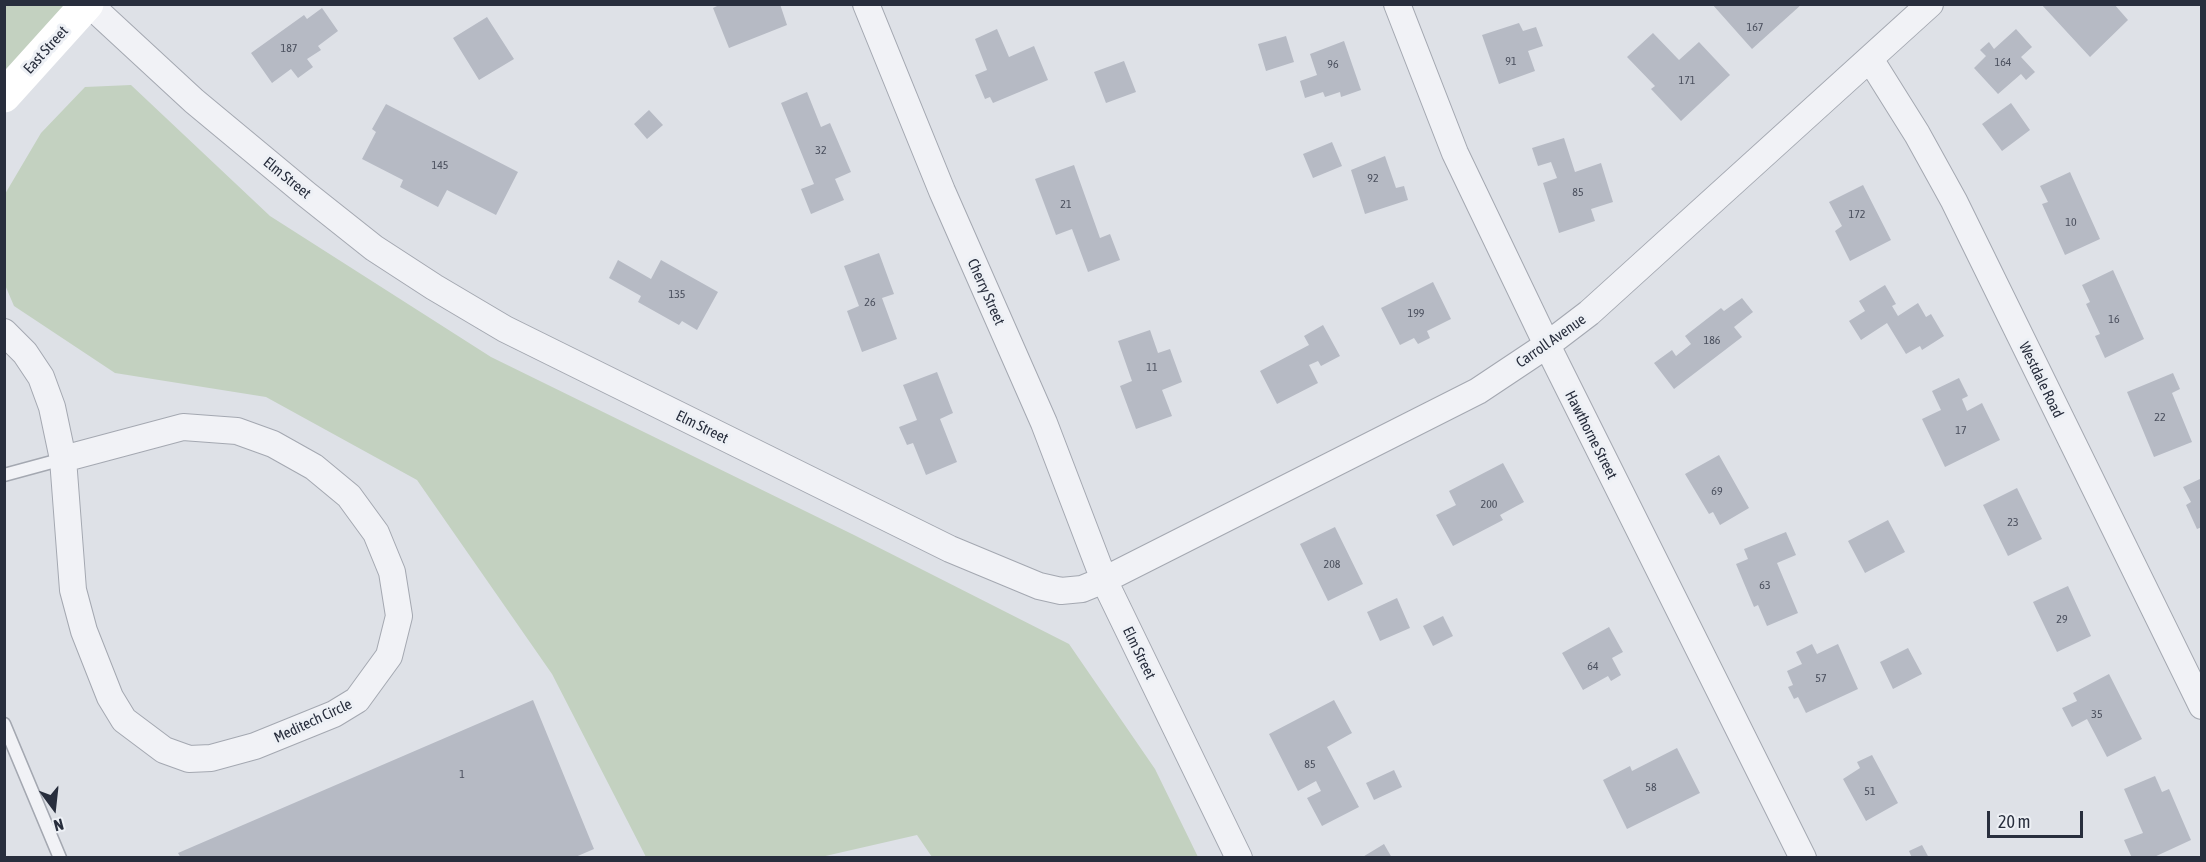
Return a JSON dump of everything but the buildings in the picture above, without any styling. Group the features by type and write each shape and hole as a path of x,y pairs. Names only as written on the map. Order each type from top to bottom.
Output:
{"main road":[{"name":"East Street","path":"4,96 88,4"}],"street":[{"name":"Elm Street","path":"88,4 194,101 374,248 506,329 950,549 1039,586 1062,591 1082,589 1104,580 1239,858"},
{"name":"Hawthorne Street","path":"1397,4 1455,153 1547,345 1803,858"},
{"name":"Carroll Avenue","path":"1104,580 1478,391 1547,345 1589,314 1930,4"},
{"name":"Cherry Street","path":"866,5 942,191 1044,423 1104,580"},
{"name":"Westdale Road","path":"1870,59 1917,134 1954,201 2202,706"},
{"name":"Meditech Circle","path":"4,332 25,353 41,377 52,407 63,459 73,590 84,631 110,697 124,720 164,750 189,759 211,759 255,747 334,714 357,700 389,656 399,616 392,572 376,533 349,496 314,467 273,444 237,431 183,427 63,459"}],"lane":[{"name":"Meditech Circle","path":"4,475 63,459"},
{"path":"4,724 60,858"}],"green space":[{"path":"5,5 68,5 5,73"},
{"path":"131,85 270,216 491,357 854,535 1069,644 1155,769 1198,857 932,857 917,835 821,857 646,857 552,674 417,480 266,397 115,373 14,306 5,285 5,194 41,133 85,87"}]}
